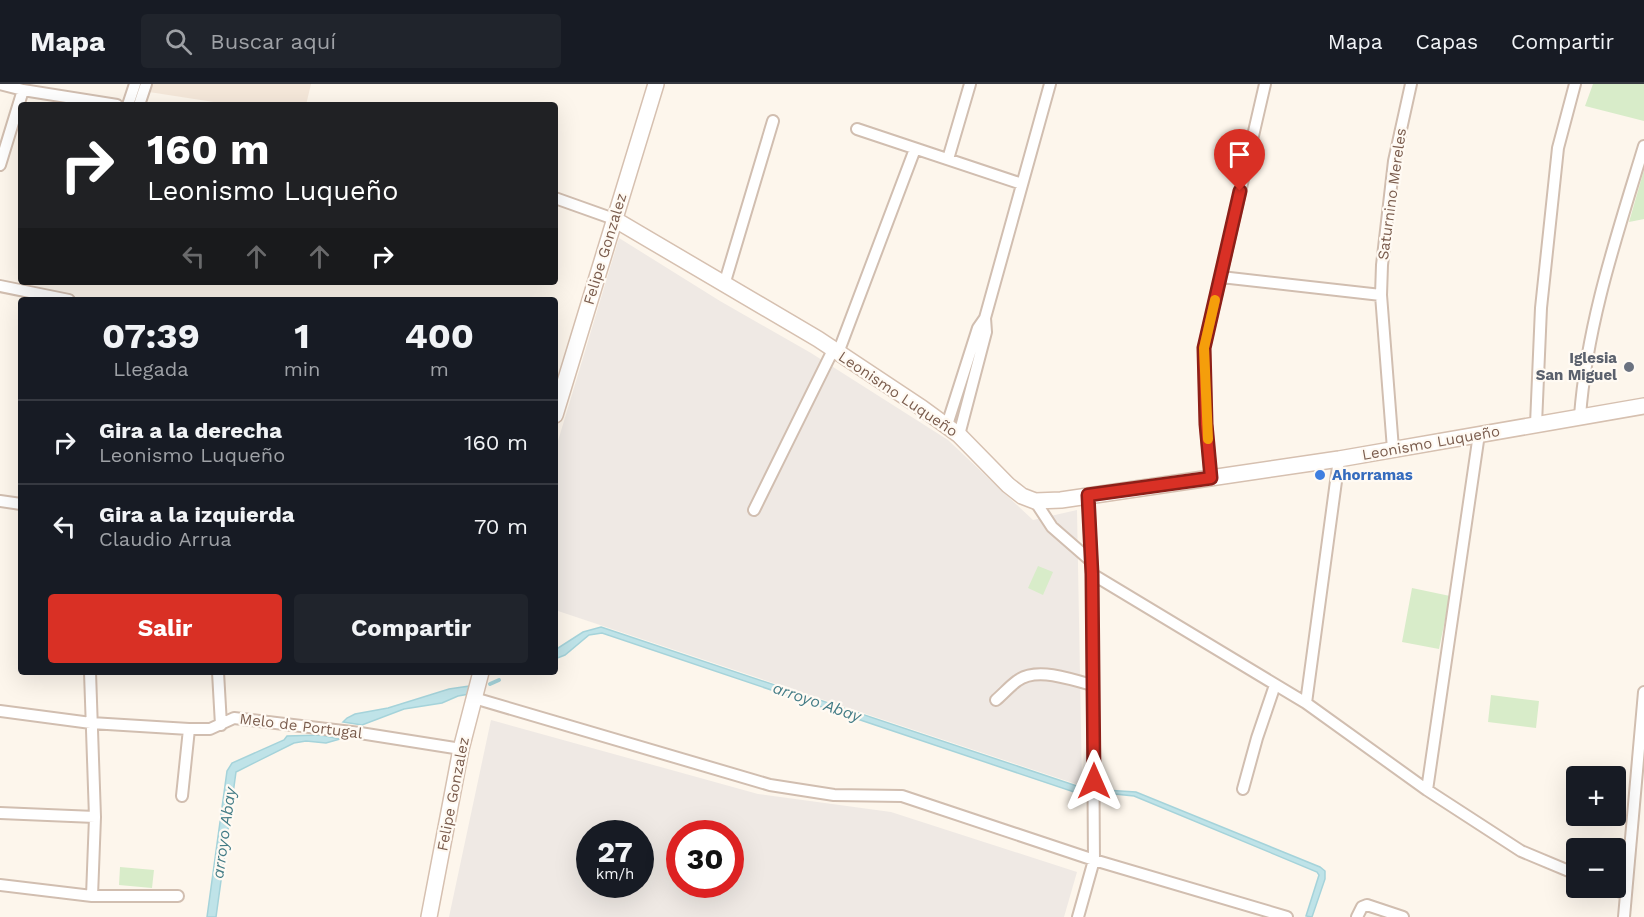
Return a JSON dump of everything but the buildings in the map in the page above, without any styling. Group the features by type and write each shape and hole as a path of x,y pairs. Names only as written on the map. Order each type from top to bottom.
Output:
{"street":[{"path":"0,84 98,102"},
{"path":"129,102 135,84"},
{"path":"140,102 146,84"},
{"name":"Felipe Gonzalez","path":"558,405 657,84"},
{"path":"948,159 970,84"},
{"path":"953,430 978,328 985,318 1050,84"},
{"path":"1211,478 1206,424 1204,348 1265,84"},
{"name":"Saturnino Mereles","path":"1393,449 1381,295 1384,231 1394,161 1411,84"},
{"path":"1536,424 1541,308 1558,148 1575,84"},
{"path":"19,102 23,90"},
{"path":"0,165 18,106"},
{"path":"724,285 772,121"},
{"path":"857,129 1023,184"},
{"path":"1580,416 1583,378 1601,289 1644,146"},
{"path":"754,510 836,352 915,148"},
{"name":"Leonismo Luqueño","path":"558,199 614,219 836,352 953,430 1008,485 1022,496 1035,501 1339,459 1644,406"},
{"path":"1221,277 1381,295"},
{"path":"0,286 54,297"},
{"path":"1428,790 1479,434"},
{"path":"1306,703 1339,459"},
{"path":"1078,917 1094,860 1092,574 1088,495"},
{"path":"0,501 18,504"},
{"path":"1035,501 1052,527 1091,561"},
{"path":"1092,574 1306,703 1428,790 1521,852 1566,870"},
{"path":"90,675 94,817 93,896"},
{"path":"218,675 221,724"},
{"name":"Felipe Gonzalez","path":"429,917 460,749 480,675"},
{"path":"996,700 1018,680 1029,675 1047,675 1093,685"},
{"path":"1243,789 1275,685"},
{"path":"1626,894 1644,692"},
{"path":"474,698 770,785 834,795 902,796 1094,860 1287,917"},
{"name":"Melo de Portugal","path":"0,711 91,723 189,729 210,729 234,718 360,733 460,749"},
{"path":"182,796 189,729"},
{"path":"0,813 94,817"},
{"path":"1632,842 1644,844"},
{"path":"0,885 93,896 178,896"},
{"path":"1624,917 1626,898"},
{"path":"1357,917 1362,907 1367,905 1403,917"}],"shaded area":[{"path":"151,84 311,84 307,102 214,102 149,92"},
{"path":"619,238 720,301 811,353 948,440 1033,520 1077,510 1082,786 558,611 558,441"},
{"path":"491,720 758,794 891,812 1077,872 1064,917 449,917"}],"green space":[{"path":"1593,84 1644,84 1644,121 1585,106"},
{"path":"1644,170 1644,219 1629,222"},
{"path":"1038,566 1053,572 1043,595 1028,588"},
{"path":"1412,588 1450,596 1439,649 1402,642"},
{"path":"1491,695 1539,701 1536,728 1488,722"},
{"path":"120,867 154,870 152,888 119,885"}],"water":[{"path":"601,627 1086,789 1086,796 602,633 589,635 565,655 558,658 558,648 583,632"},
{"path":"470,686 469,694 442,703 404,709 362,725 343,722 355,714 388,708 449,689"},
{"path":"321,735 340,739 326,743 306,741 294,743 236,772 216,917 207,917 227,771 232,763 284,740 287,736"},
{"path":"1105,790 1136,792 1320,867 1325,871 1325,879 1312,917 1306,916 1319,875 1317,872 1134,796 1105,793"}],"waterway":[{"name":"arroyo Abay","path":"490,684 499,680"}],"slow traffic":[{"path":"1208,439 1204,348 1215,300"}],"place":[{"name":"Iglesia San Miguel","path":"1629,367"},
{"name":"Ahorramas","path":"1320,475"}],"route":[{"path":"1094,781 1092,574 1088,495 1211,478 1206,424 1204,348 1240,191"}]}
